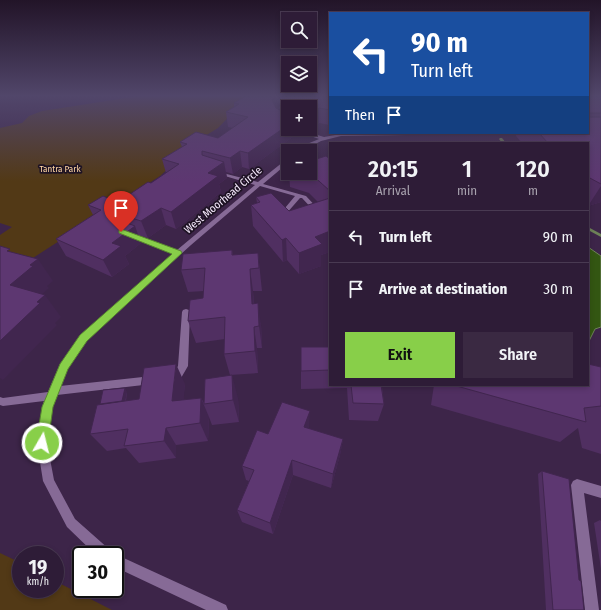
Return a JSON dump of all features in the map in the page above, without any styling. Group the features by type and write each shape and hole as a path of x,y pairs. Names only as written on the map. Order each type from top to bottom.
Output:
{"street":[{"path":"309,144 322,138 341,135 376,134"},
{"path":"316,136 322,138"},
{"name":"West Moorhead Circle","path":"95,546 71,523 66,516 49,481 42,443 47,407 63,367 83,338 178,253 281,166"},
{"path":"208,170 304,197 318,212 314,218"},
{"path":"291,222 286,219 283,214 298,196"},
{"path":"121,232 178,253"},
{"path":"0,401 3,402 174,378 181,372 183,366 186,312"},
{"path":"592,610 577,485 601,492"},
{"path":"124,564 221,610"}],"green space":[{"name":"Tantra Park","path":"16,124 221,124 200,139 160,176 22,265 0,258 0,235 12,227 0,223 0,128"},
{"path":"0,553 12,559 12,598 64,598 64,586 72,590 72,598 88,598 112,610 0,610"}],"shaded area":[{"path":"589,248 601,256 601,327 595,329 589,341"}],"building":[{"path":"237,124 281,124 281,130 248,153 240,151 230,158 202,151 202,155 224,162 208,173 218,176 171,212 161,208 141,221 116,213 110,213 111,217 135,226 112,243 121,246 103,260 56,239 101,210 88,205 103,196 118,202 148,182 151,183 179,164 162,159 187,144 180,142 196,132 218,138"},
{"path":"589,124 601,124 601,184 589,178 589,142 547,142 540,134 589,134"},
{"path":"326,156 329,158 329,190 317,179 317,159"},
{"path":"271,193 289,211 329,198 329,231 315,237 322,244 299,253 286,238 282,240 251,205 260,202 256,197"},
{"path":"0,246 10,249 7,251 38,259 30,265 33,266 10,285 45,295 37,302 40,303 0,341"},
{"path":"232,250 232,255 258,253 259,268 250,269 252,304 258,303 259,326 254,327 255,351 224,354 225,317 188,321 190,300 203,298 205,268 181,270 183,254"},
{"path":"301,347 329,347 329,370 301,371"},
{"path":"176,364 172,401 201,398 200,423 166,428 164,441 124,446 128,429 90,434 97,405 139,399 144,368"},
{"path":"589,364 601,367 601,406 584,408 586,422 457,386 589,386"},
{"path":"232,375 233,400 204,404 205,379"},
{"path":"351,386 381,386 384,404 353,403"},
{"path":"125,388 122,401 100,404 103,390"},
{"path":"282,402 310,411 304,427 343,439 333,474 292,460 270,523 237,510 254,470 242,466 257,430 268,434"},
{"path":"542,471 569,479 579,580 581,581 584,610 553,610"}],"waterway":[{"path":"589,229 601,236"}],"route":[{"path":"42,443 47,407 63,367 83,338 178,253 121,232"}]}
